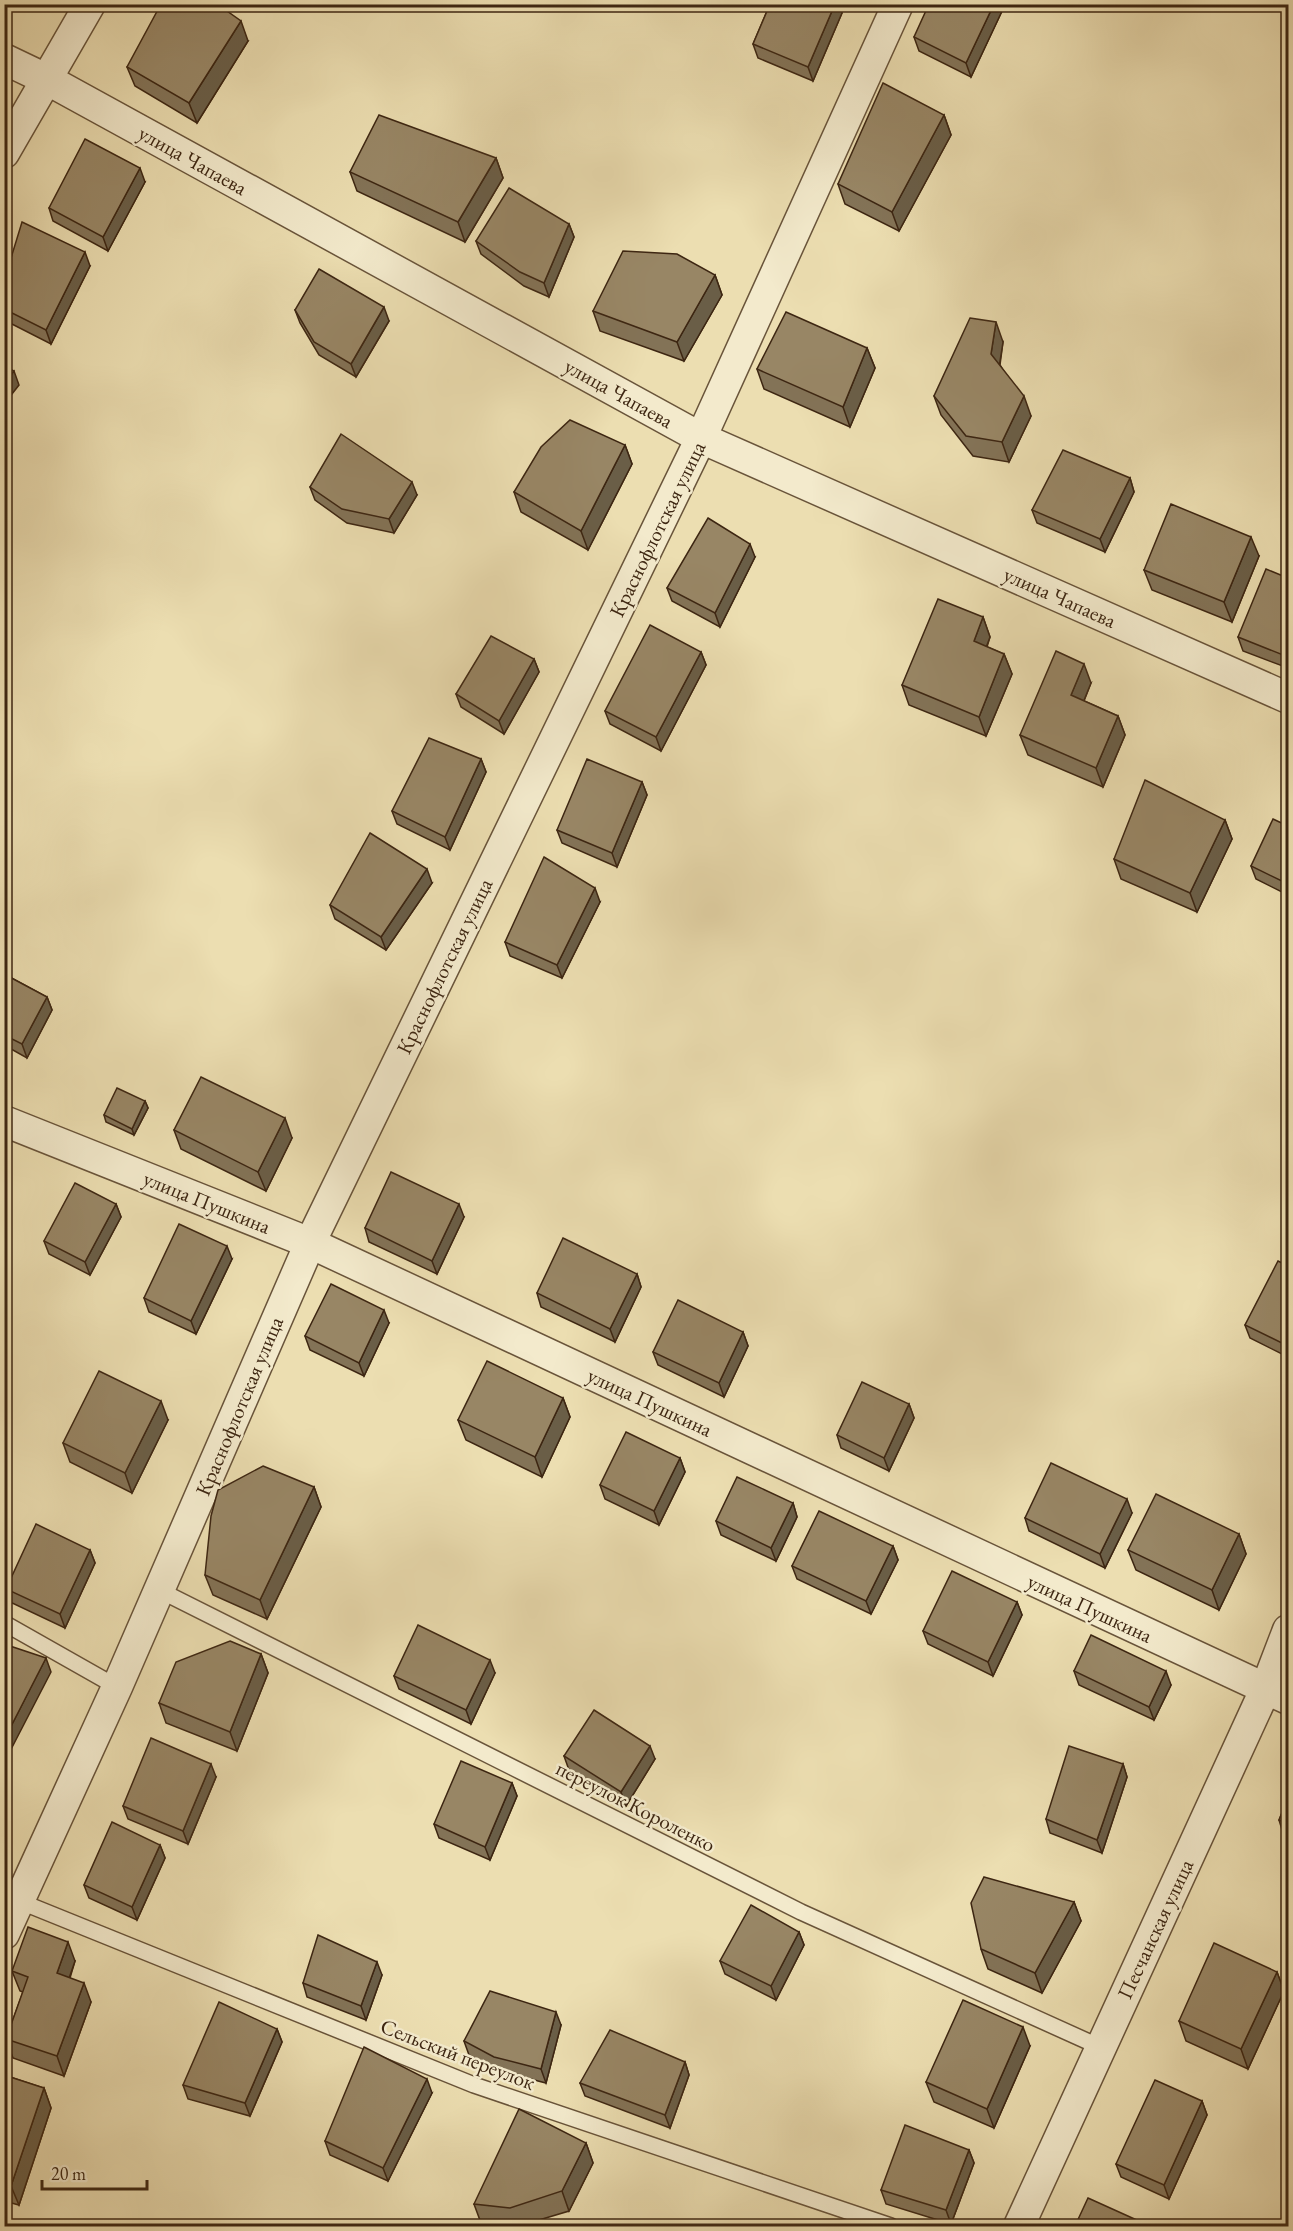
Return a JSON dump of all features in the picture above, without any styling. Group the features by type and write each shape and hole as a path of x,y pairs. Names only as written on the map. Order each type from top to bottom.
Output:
{"street":[{"path":"4,153 90,4"},
{"name":"Краснофлотская улица","path":"4,1934 11,1898 117,1687 310,1243 701,438 898,4"},
{"name":"улица Чапаева","path":"4,59 48,80 701,438 1288,698"},
{"name":"улица Пушкина","path":"4,1121 310,1243 1277,1694"},
{"name":"Песчанская улица","path":"1019,2226 1100,2047 1277,1694 1288,1630"}],"lane":[{"name":"переулок Короленко","path":"159,1590 801,1912 1100,2047"},
{"path":"4,1623 117,1687"},
{"name":"Сельский переулок","path":"11,1898 474,2085 891,2226"}],"building":[{"path":"161,4 217,4 241,21 189,103 127,67"},
{"path":"770,4 835,4 808,67 753,44"},
{"path":"929,4 994,4 966,63 914,37"},
{"path":"883,83 944,115 892,212 838,184"},
{"path":"379,115 496,158 458,222 350,172"},
{"path":"85,139 140,168 103,237 49,208"},
{"path":"509,188 569,224 544,283 520,272 476,241"},
{"path":"22,222 85,252 46,330 4,309 4,281"},
{"path":"623,251 677,254 715,275 677,342 593,311"},
{"path":"319,269 384,307 351,364 314,342 295,310"},
{"path":"786,312 867,348 843,407 757,369"},
{"path":"970,318 996,322 991,354 1024,396 1002,442 966,436 934,396"},
{"path":"4,366 14,371 4,384"},
{"path":"570,420 625,445 581,531 514,492 541,447"},
{"path":"341,434 412,482 389,519 342,509 310,487"},
{"path":"1063,450 1130,478 1100,539 1032,510"},
{"path":"1171,504 1251,537 1224,602 1144,570"},
{"path":"708,518 750,544 715,613 667,588"},
{"path":"1266,569 1288,578 1288,657 1238,637"},
{"path":"938,599 983,617 974,641 1004,654 979,717 902,685"},
{"path":"650,625 701,652 656,737 605,711"},
{"path":"491,636 534,659 499,721 456,694"},
{"path":"1056,651 1084,664 1071,695 1118,716 1096,768 1020,735"},
{"path":"429,738 481,759 445,837 392,811"},
{"path":"587,759 642,782 612,853 557,830"},
{"path":"1145,780 1225,820 1190,893 1114,859"},
{"path":"1273,819 1288,826 1288,884 1251,866"},
{"path":"370,833 427,869 381,937 330,905"},
{"path":"544,857 595,888 557,965 505,942"},
{"path":"4,974 47,997 22,1044 4,1035"},
{"path":"201,1077 285,1118 258,1172 174,1130"},
{"path":"117,1088 145,1101 132,1129 104,1115"},
{"path":"391,1172 459,1204 432,1261 365,1228"},
{"path":"75,1183 116,1204 85,1262 44,1241"},
{"path":"179,1224 227,1246 191,1321 144,1298"},
{"path":"563,1238 637,1274 610,1329 537,1293"},
{"path":"1278,1261 1288,1266 1288,1346 1245,1325"},
{"path":"331,1284 384,1310 359,1363 305,1336"},
{"path":"678,1300 743,1332 719,1383 653,1352"},
{"path":"487,1361 563,1398 535,1457 458,1420"},
{"path":"99,1371 161,1401 125,1473 63,1443"},
{"path":"862,1382 909,1404 884,1458 837,1435"},
{"path":"626,1432 680,1458 654,1511 600,1485"},
{"path":"1051,1463 1127,1499 1100,1554 1025,1518"},
{"path":"263,1466 314,1487 260,1600 205,1575 211,1516 218,1490"},
{"path":"737,1477 793,1503 771,1548 716,1521"},
{"path":"1156,1494 1239,1534 1212,1590 1128,1550"},
{"path":"819,1511 893,1546 866,1601 792,1566"},
{"path":"36,1524 90,1550 60,1614 6,1589"},
{"path":"952,1571 1017,1602 988,1662 923,1631"},
{"path":"418,1625 490,1660 466,1710 394,1676"},
{"path":"1091,1635 1166,1671 1149,1707 1074,1671"},
{"path":"230,1641 261,1654 230,1732 159,1703 176,1662"},
{"path":"4,1644 46,1658 4,1740"},
{"path":"594,1710 650,1746 621,1792 564,1756"},
{"path":"151,1738 211,1764 183,1831 123,1806"},
{"path":"1069,1746 1123,1764 1097,1840 1046,1819"},
{"path":"461,1761 512,1783 485,1847 434,1824"},
{"path":"1288,1798 1288,1824 1279,1820"},
{"path":"112,1822 160,1845 132,1907 84,1885"},
{"path":"984,1877 1074,1902 1035,1973 981,1949 971,1903"},
{"path":"751,1905 799,1932 771,1986 720,1961"},
{"path":"28,1927 68,1942 57,1973 84,1983 57,2056 6,2039 28,1977 12,1971"},
{"path":"318,1935 377,1962 361,2006 303,1983"},
{"path":"1214,1943 1277,1972 1241,2049 1179,2021"},
{"path":"490,1991 556,2012 541,2069 494,2057 464,2041"},
{"path":"963,2000 1023,2027 987,2109 926,2082"},
{"path":"219,2002 277,2029 245,2103 183,2085"},
{"path":"610,2030 685,2062 665,2115 580,2083"},
{"path":"364,2047 427,2079 383,2168 325,2141"},
{"path":"4,2075 44,2088 11,2186 4,2183"},
{"path":"1155,2080 1202,2101 1164,2185 1116,2164"},
{"path":"519,2109 586,2143 562,2191 510,2208 474,2204"},
{"path":"905,2125 969,2150 946,2210 881,2190"},
{"path":"1088,2198 1150,2226 1075,2226"}]}
